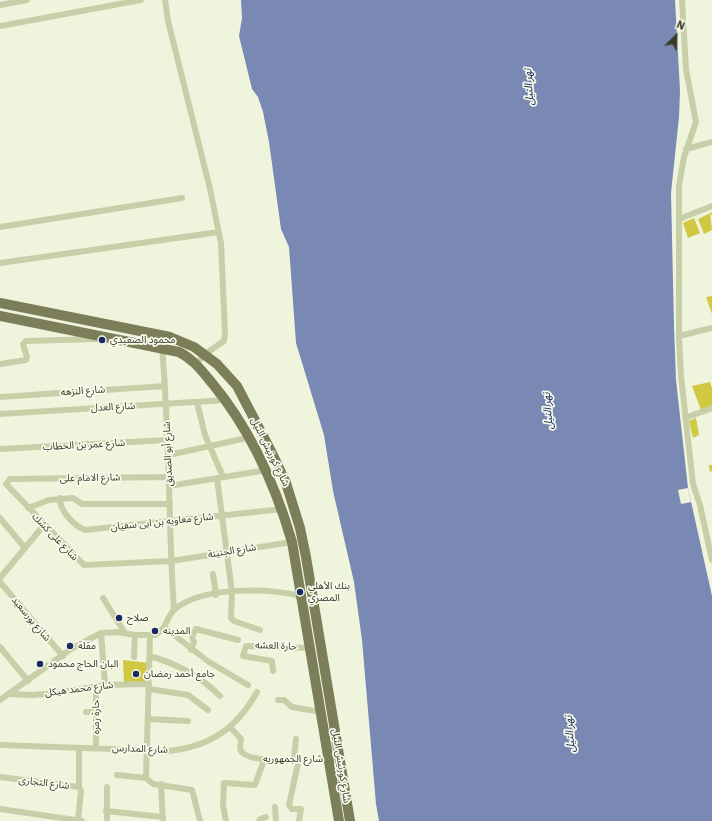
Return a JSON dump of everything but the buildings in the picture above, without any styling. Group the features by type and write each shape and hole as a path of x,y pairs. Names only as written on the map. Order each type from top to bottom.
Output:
{"main road":[{"name":"شارع كورنيش النيل","path":"0,302 157,334 182,342 205,354 238,386 286,483 300,528 350,821"},
{"name":"شارع كورنيش النيل","path":"0,316 179,352 196,364 226,400 250,437 267,470 282,508 292,542 339,821"}],"street":[{"path":"0,5 27,0"},
{"path":"0,26 141,0"},
{"path":"166,0 168,21 221,242 225,333 224,340 205,354 196,364"},
{"path":"682,0 686,69 696,115 694,130 686,149 679,185 679,336 685,418 693,484 700,505 712,560"},
{"path":"686,149 712,142"},
{"path":"0,227 182,198"},
{"path":"679,219 712,206"},
{"path":"0,264 219,232"},
{"path":"679,336 712,328"},
{"path":"0,364 26,360 27,357 23,344 25,342 104,338"},
{"name":"شارع أبو الصديق","path":"162,348 166,386 171,561 174,610"},
{"name":"شارع النزهه","path":"0,397 166,386"},
{"name":"شارع العدل","path":"0,414 226,400"},
{"path":"197,402 209,446 220,478 222,516 232,592 232,620 260,630"},
{"path":"685,418 712,408"},
{"path":"169,455 250,437"},
{"name":"شارع عمر بن الخطاب","path":"0,449 168,440"},
{"path":"170,486 267,470"},
{"name":"شارع الامام على","path":"10,479 169,477"},
{"name":"شارع على كشك","path":"10,479 6,481 6,485 84,565 171,561"},
{"path":"28,508 49,500 60,498 75,498 82,504 170,504"},
{"name":"شارع معاويه بن ابى سفيان","path":"60,498 60,504 64,511 83,530 222,516 282,508"},
{"path":"0,518 25,548"},
{"path":"0,578 44,525"},
{"name":"شارع الجنينة","path":"171,561 292,542"},
{"path":"213,574 216,595"},
{"name":"شارع بورسعيد","path":"0,582 63,656"},
{"path":"0,700 81,643 101,633 125,633 150,636 158,633 165,628 174,610 190,601 232,592 260,590 301,596"},
{"path":"103,598 125,633"},
{"path":"165,628 191,650 248,685"},
{"path":"191,650 194,642 192,637 194,630 197,628 238,640"},
{"path":"101,633 105,685"},
{"path":"134,657 135,635"},
{"path":"150,636 146,778 150,783 192,790 200,821"},
{"name":"حارة العشه","path":"273,671 272,661 243,656 246,646 310,648"},
{"path":"0,648 28,681"},
{"path":"150,656 188,670 211,686 220,696"},
{"name":"شارع محمد هيكل","path":"9,694 33,695 57,693 105,685 149,686 188,696 208,710"},
{"name":"حارة زمره","path":"96,686 96,748"},
{"name":"شارع المدارس","path":"0,745 146,750 185,749 201,745 230,727 246,711 257,692"},
{"path":"278,700 284,700 292,707 321,712"},
{"path":"86,712 96,712"},
{"path":"148,719 188,721"},
{"name":"شارع الجمهوريه","path":"230,727 241,739 240,749 242,752 251,757 264,760 329,760"},
{"path":"296,739 296,759 289,805 292,809 301,810 299,821"},
{"path":"79,748 79,787"},
{"path":"226,821 223,805 224,783 255,785 264,760"},
{"path":"117,775 146,778"},
{"name":"شارع التجارى","path":"0,777 79,787 81,791 78,820"},
{"path":"106,811 163,819 162,784"},
{"path":"107,787 107,821"},
{"path":"275,807 276,821"},
{"path":"0,809 82,821"},
{"path":"259,821 260,819 266,817"}],"water":[{"name":"نهر النيل","path":"241,0 675,0 680,91 679,117 671,193 676,380 688,488 712,596 712,821 379,821 376,804 362,640 354,582 333,491 324,435 296,343 289,247 281,229 269,142 263,112 258,97 252,89 239,36 242,18"}],"pier":[{"path":"688,488 691,502 681,504 678,490"}],"place":[{"name":"محمود الصعيدي","path":"102,340"},
{"name":"بنك الأهلي المصري","path":"300,592"},
{"name":"صلاح","path":"119,618"},
{"name":"المدينه","path":"155,631"},
{"name":"مقلة","path":"70,646"},
{"name":"البان الحاج محمود","path":"40,664"},
{"name":"جامع أحمد رمضان","path":"136,674"}]}
